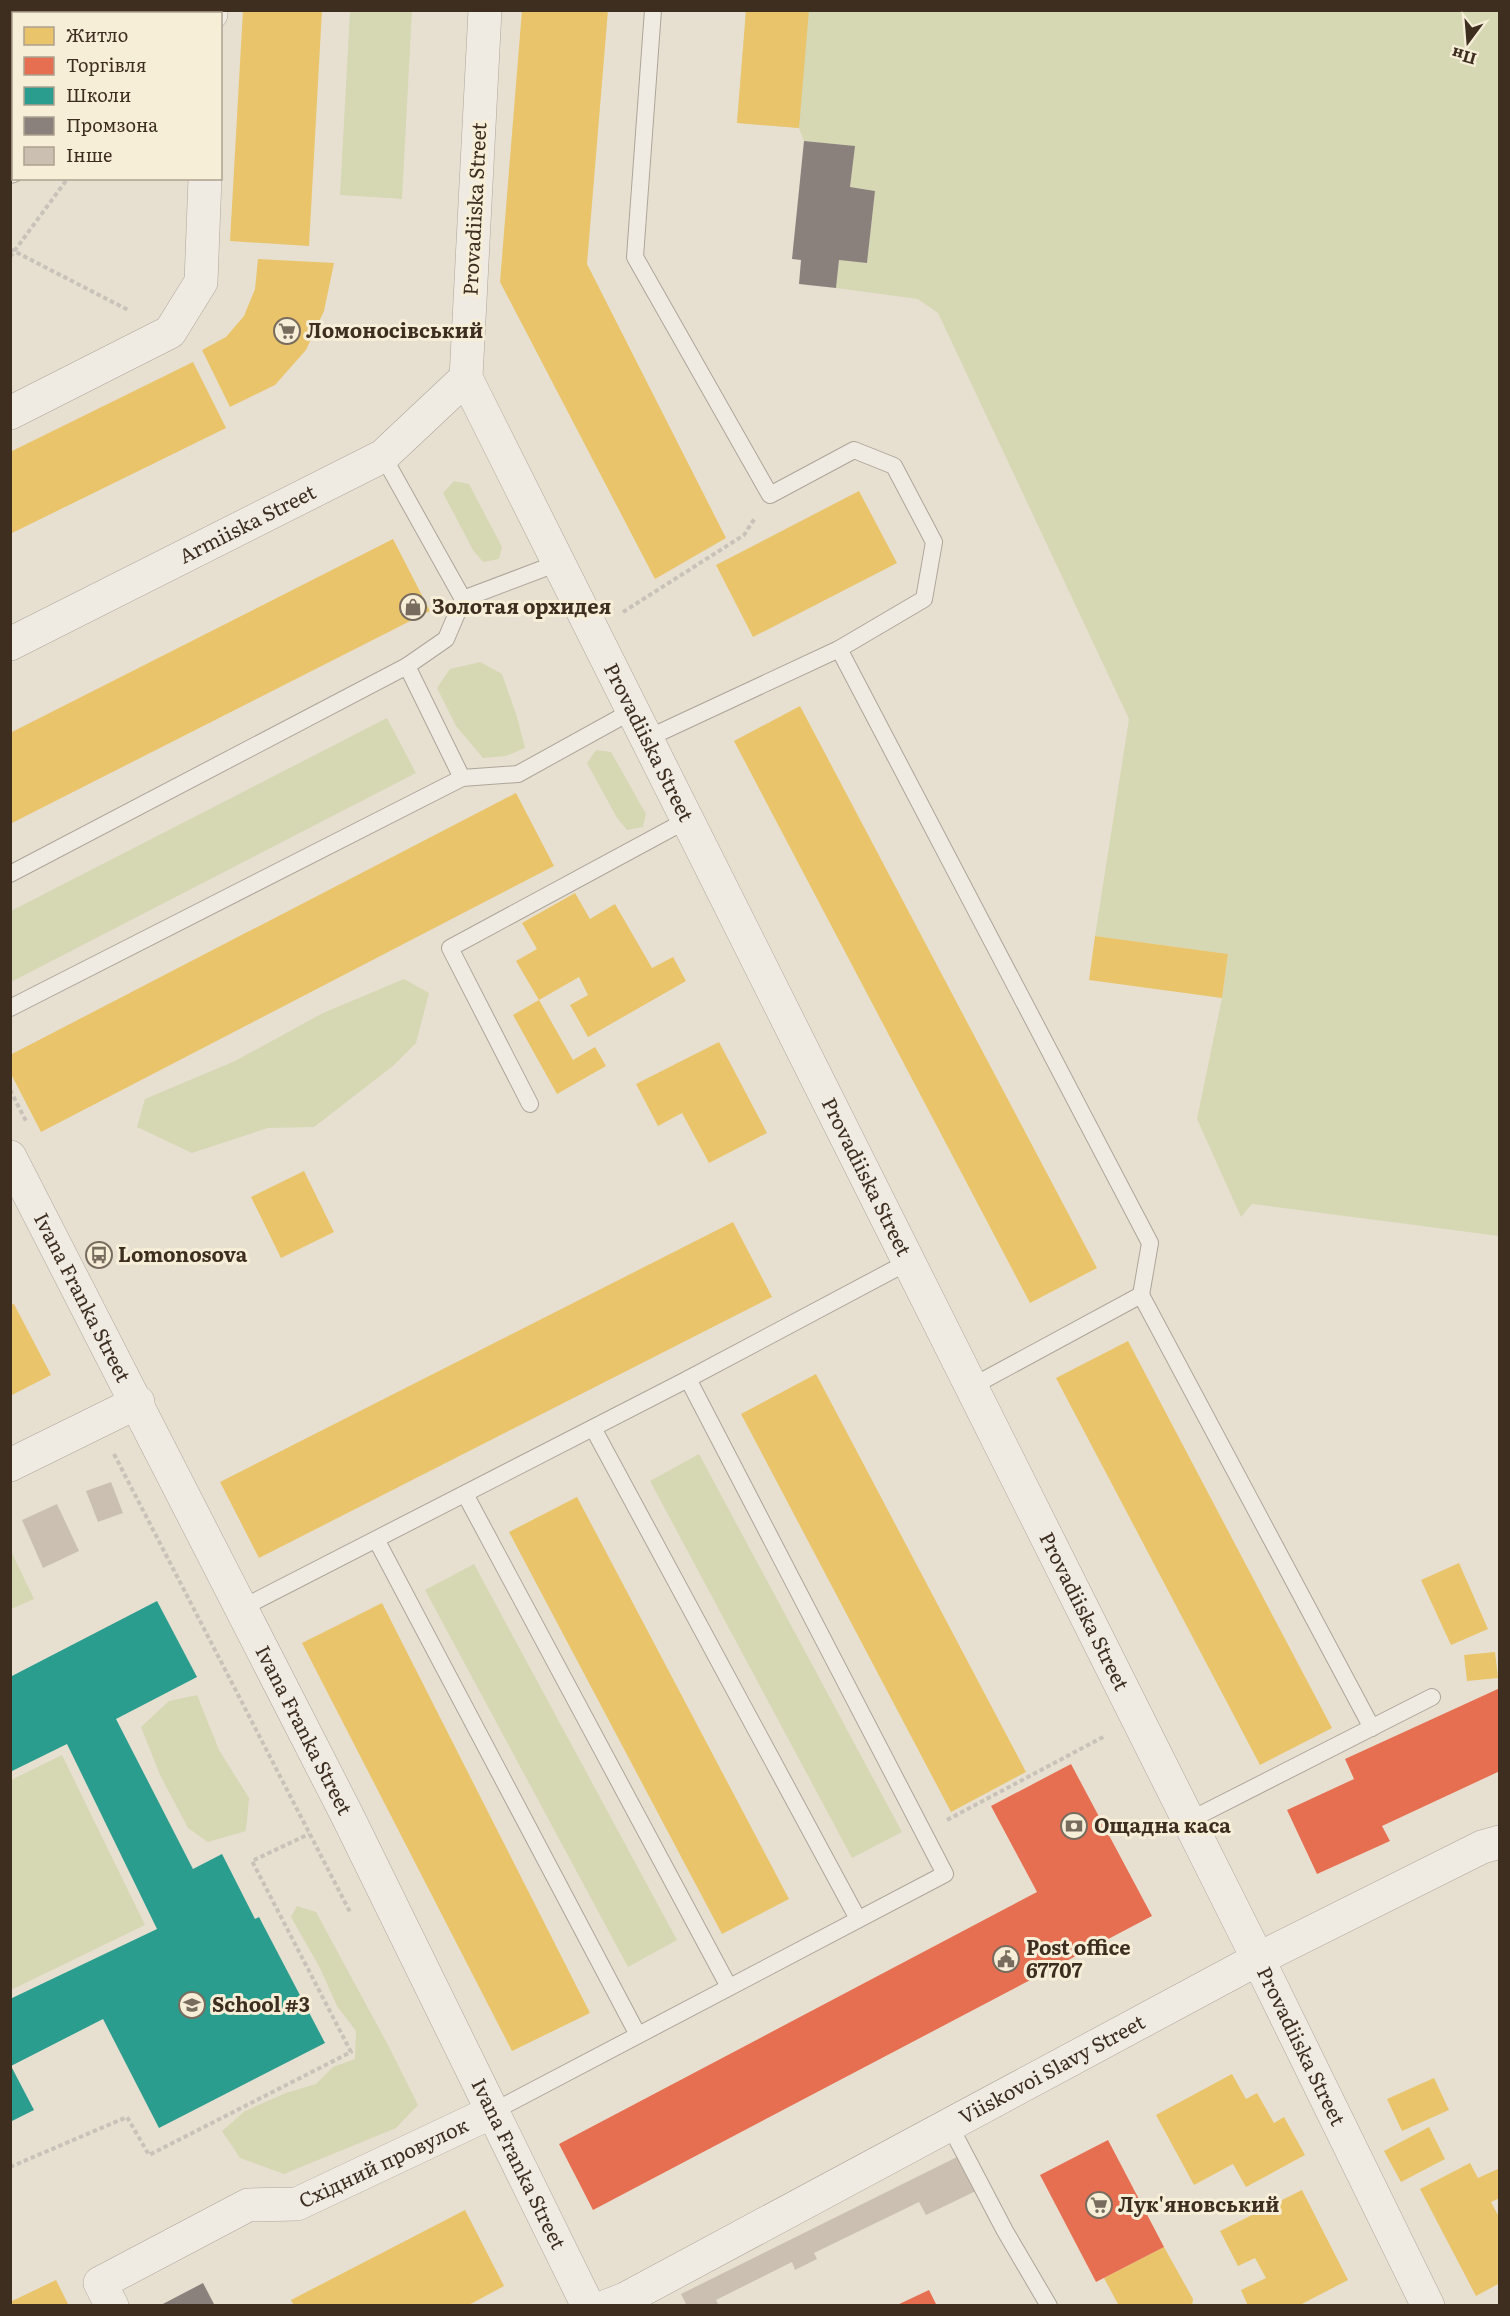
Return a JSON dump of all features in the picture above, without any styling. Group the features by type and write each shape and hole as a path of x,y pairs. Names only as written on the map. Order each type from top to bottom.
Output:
{"street":[{"name":"Provadiiska Street","path":"485,10 466,378 1258,1959 1428,2306"},
{"path":"10,413 170,332 201,282 205,180"},
{"name":"Armiiska Street","path":"10,644 383,456 466,378"},
{"name":"Ivana Franka Street","path":"10,1156 242,1608 588,2306"},
{"path":"10,1465 138,1402"},
{"name":"Viiskovoi Slavy Street","path":"607,2306 625,2299 950,2126 1258,1959 1482,1847 1500,1842"},
{"name":"Східний провулок","path":"112,2306 100,2283 248,2205 297,2204 492,2112"}],"lane":[{"path":"10,1008 462,778 518,774 839,649 924,599 934,542 894,466 854,450 770,495 635,257 653,10"},
{"path":"383,456 463,599"},
{"path":"10,874 407,666 446,639 463,599 558,563"},
{"path":"839,649 1150,1243 1141,1295 1372,1728"},
{"path":"407,666 462,778"},
{"path":"530,1104 450,948 687,820"},
{"path":"242,1608 377,1541 908,1262"},
{"path":"971,1387 1141,1295"},
{"path":"492,2112 945,1874 688,1379"},
{"path":"593,1428 858,1919"},
{"path":"465,1494 729,1987"},
{"path":"377,1541 638,2035"},
{"path":"1188,1821 1432,1697"},
{"path":"950,2126 1005,2230 1049,2306"}],"path":[{"path":"10,257 66,180"},
{"path":"13,250 170,332"},
{"path":"616,616 744,535 770,495"},
{"path":"99,1421 357,1925"},
{"path":"923,1832 1138,1719"},
{"path":"10,2167 127,2117 149,2155 351,2052 252,1861 309,1834"}],"green space":[{"path":"350,11 412,11 402,199 340,195"},
{"path":"746,11 1499,11 1499,1236 1252,1204 1241,1217 1197,1119 1222,998 1228,954 1095,936 1129,719 938,313 918,299 836,288 839,260 867,263 875,191 850,187 854,146 804,141 799,128 737,123"},
{"path":"454,481 469,484 502,547 499,559 483,562 473,550 443,493"},
{"path":"480,662 502,674 517,717 525,748 506,756 483,758 456,726 437,688 450,669"},
{"path":"387,718 416,773 11,982 11,911"},
{"path":"596,750 611,752 646,814 643,827 627,830 617,818 587,763"},
{"path":"404,979 429,993 416,1043 393,1066 314,1127 268,1128 192,1153 137,1127 145,1099 235,1061 323,1013"},
{"path":"699,1454 902,1832 852,1858 650,1481"},
{"path":"10,1549 34,1599 11,1609 10,1609"},
{"path":"474,1564 677,1940 628,1967 425,1590"},
{"path":"197,1695 219,1750 249,1798 246,1831 208,1842 188,1828 160,1775 141,1727 169,1701"},
{"path":"62,1755 145,1925 11,1990 11,1780"},
{"path":"297,1906 316,1912 418,2105 396,2128 284,2174 240,2158 222,2131 245,2111 286,2093 316,2084 333,2067 355,2059 356,2031 337,2006 320,1968 291,1917"}],"building: Житло":[{"path":"243,10 322,10 309,246 230,241"},
{"path":"522,10 608,10 587,264 726,538 655,579 500,282"},
{"path":"746,10 809,10 799,128 737,123"},
{"path":"258,259 334,263 324,311 306,350 275,385 230,407 202,350 226,337 244,316 255,289"},
{"path":"193,362 226,428 10,534 10,452"},
{"path":"859,491 897,563 753,637 716,565"},
{"path":"393,539 430,611 10,824 10,733"},
{"path":"800,706 1097,1268 1030,1303 734,741"},
{"path":"516,793 554,866 41,1132 10,1072 10,1055"},
{"path":"575,893 590,919 615,904 652,968 673,957 686,981 588,1037 570,1005 588,995 579,977 539,1000 516,961 537,949 522,923"},
{"path":"1095,936 1228,954 1222,998 1089,980"},
{"path":"539,1000 573,1060 595,1047 606,1066 557,1094 513,1015"},
{"path":"719,1042 767,1133 709,1163 682,1113 658,1126 636,1084"},
{"path":"304,1171 334,1232 281,1258 251,1197"},
{"path":"733,1222 772,1297 259,1558 220,1482"},
{"path":"14,1304 51,1375 10,1396 10,1305"},
{"path":"1128,1341 1332,1728 1260,1765 1056,1378"},
{"path":"816,1374 1026,1772 951,1812 741,1414"},
{"path":"577,1497 789,1899 722,1934 509,1532"},
{"path":"1459,1563 1488,1629 1451,1645 1421,1580"},
{"path":"382,1603 590,2013 512,2051 302,1643"},
{"path":"1495,1652 1498,1678 1467,1681 1464,1655"},
{"path":"1232,2074 1246,2099 1257,2093 1274,2123 1284,2117 1305,2155 1246,2187 1233,2164 1194,2185 1156,2115"},
{"path":"1434,2078 1449,2110 1402,2131 1387,2099"},
{"path":"1429,2127 1445,2159 1401,2182 1384,2151"},
{"path":"1470,2163 1478,2178 1500,2168 1500,2198 1491,2202 1500,2219 1500,2283 1476,2296 1420,2189"},
{"path":"1302,2190 1348,2280 1298,2306 1248,2306 1241,2290 1266,2278 1255,2258 1238,2266 1220,2231"},
{"path":"465,2210 504,2286 467,2306 294,2306 291,2300"},
{"path":"1164,2247 1193,2299 1192,2306 1119,2306 1104,2278"},
{"path":"56,2280 69,2306 11,2306 10,2302"}],"building: Торгівля":[{"path":"1500,1688 1500,1771 1382,1826 1390,1841 1317,1874 1287,1810 1354,1779 1345,1759"},
{"path":"1071,1764 1152,1916 593,2210 559,2144 1037,1892 991,1806"},
{"path":"1108,2140 1164,2247 1096,2282 1040,2175"},
{"path":"929,2290 937,2306 895,2306"}],"building: Школи":[{"path":"157,1601 197,1677 116,1719 193,1869 222,1854 255,1919 259,1917 325,2043 159,2128 103,2019 11,2066 34,2110 10,2122 10,1999 157,1929 67,1744 10,1772 10,1677"}],"building: Промзона":[{"path":"12,72 12,152 10,152 10,73"},
{"path":"804,141 855,146 850,187 875,191 867,263 839,260 836,288 799,284 801,260 792,259"},
{"path":"203,2283 215,2306 159,2306"}],"building: Інше":[{"path":"111,1482 123,1513 98,1522 86,1491"},
{"path":"57,1504 79,1551 43,1568 22,1520"},
{"path":"959,2156 976,2191 926,2215 919,2202 814,2253 817,2259 795,2270 792,2262 716,2300 719,2306 687,2306 681,2294"}],"place":[{"name":"Ломоносівський","path":"287,331"},
{"name":"Золотая орхидея","path":"413,607"},
{"name":"Lomonosova","path":"99,1255"},
{"name":"Ощадна каса","path":"1074,1826"},
{"name":"Post office 67707","path":"1006,1959"},
{"name":"School #3","path":"192,2005"},
{"name":"Лук'яновський","path":"1099,2205"}]}
